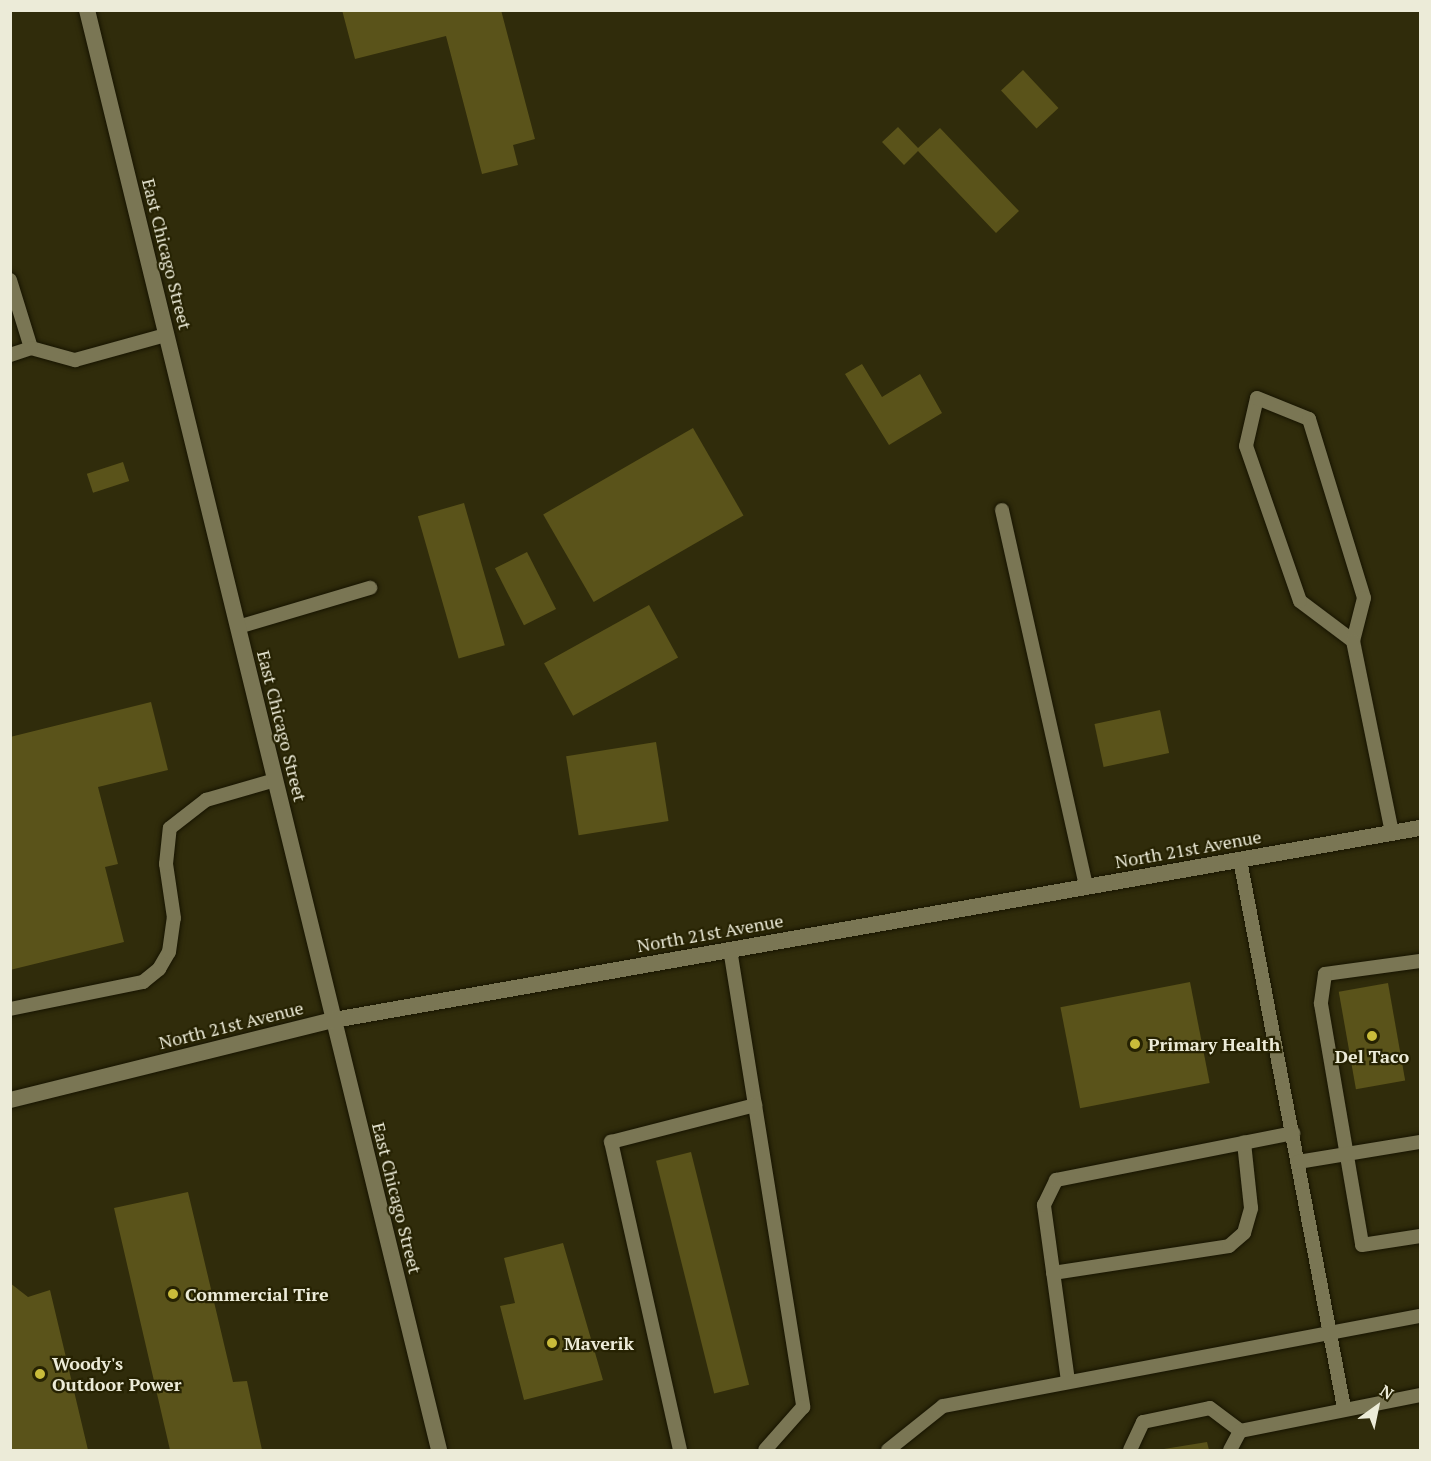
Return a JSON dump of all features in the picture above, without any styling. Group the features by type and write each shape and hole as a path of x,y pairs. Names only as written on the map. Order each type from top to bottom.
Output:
{"street":[{"name":"East Chicago Street","path":"87,10 439,1450"},
{"name":"North 21st Avenue","path":"10,1100 334,1020 1420,828"}],"lane":[{"path":"10,280 31,348"},
{"path":"10,355 31,348 75,360 166,334"},
{"path":"1353,641 1300,601 1246,446 1257,398 1309,419 1364,598 1353,641 1392,833"},
{"path":"1002,510 1086,887"},
{"path":"238,627 370,588"},
{"path":"10,1009 143,982 159,969 169,952 174,918 166,864 170,828 206,800 275,780"},
{"path":"1240,860 1344,1408"},
{"path":"730,950 803,1407 765,1450"},
{"path":"1420,961 1325,974 1321,1004 1362,1245 1420,1236"},
{"path":"680,1450 611,1143 755,1105"},
{"path":"1068,1381 1044,1205 1056,1180 1293,1132"},
{"path":"1053,1273 1229,1246 1244,1233 1251,1208 1244,1142"},
{"path":"1298,1162 1420,1142"},
{"path":"899,1449 943,1406 1420,1316"},
{"path":"1230,1450 1240,1431 1344,1408 1420,1395"},
{"path":"1130,1450 1143,1422 1210,1408 1240,1431"}],"building":[{"path":"342,10 501,10 535,139 513,145 518,165 482,174 446,36 355,59"},
{"path":"1023,70 1058,108 1037,128 1001,90"},
{"path":"898,127 918,148 940,128 1019,211 996,233 918,151 904,165 882,142"},
{"path":"862,364 882,397 920,374 942,413 889,445 845,374"},
{"path":"693,428 744,515 594,602 543,514"},
{"path":"123,462 129,481 93,493 87,474"},
{"path":"464,503 505,645 459,658 418,516"},
{"path":"527,552 556,609 524,625 495,568"},
{"path":"649,605 678,657 573,716 544,663"},
{"path":"151,702 168,770 98,787 118,864 105,867 124,942 10,970 10,737"},
{"path":"1160,710 1169,753 1104,767 1094,724"},
{"path":"656,742 669,821 579,835 566,756"},
{"name":"Primary Health","path":"1190,982 1210,1083 1080,1108 1060,1007"},
{"name":"Del Taco","path":"1388,983 1405,1080 1356,1089 1339,992"},
{"path":"691,1152 749,1385 714,1394 656,1161"},
{"name":"Commercial Tire","path":"188,1192 233,1382 247,1381 262,1450 170,1450 114,1208"},
{"name":"Maverik","path":"563,1243 603,1380 524,1400 500,1306 515,1303 504,1258"},
{"name":"Woody's Outdoor Power","path":"10,1283 28,1297 50,1290 88,1450 10,1450"},
{"path":"1207,1442 1209,1450 1164,1450 1164,1449"}],"place":[{"name":"Del Taco","path":"1372,1036"},
{"name":"Primary Health","path":"1135,1044"},
{"name":"Commercial Tire","path":"173,1294"},
{"name":"Maverik","path":"552,1343"},
{"name":"Woody's Outdoor Power","path":"40,1374"}]}
